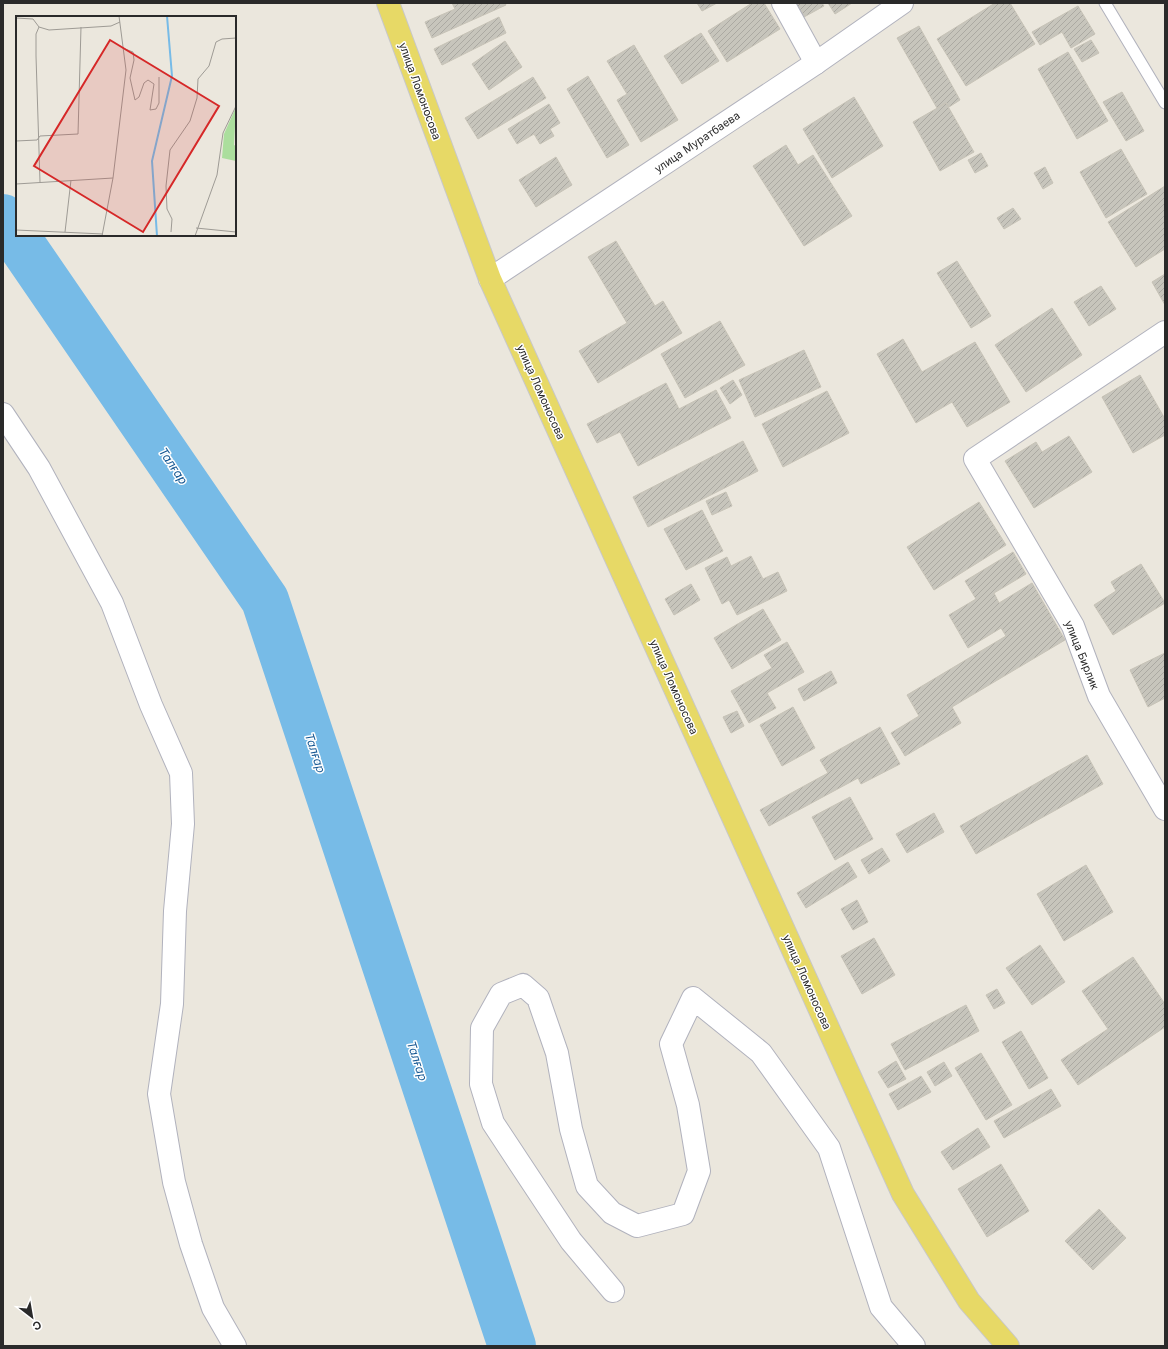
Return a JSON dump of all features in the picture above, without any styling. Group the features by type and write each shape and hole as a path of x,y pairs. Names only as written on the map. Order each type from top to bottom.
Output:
{"main road":[{"name":"улица Ломоносова","path":"388,3 490,280 903,1194 969,1300 1008,1346"}],"street":[{"path":"783,3 816,63"},
{"name":"улица Муратбаева","path":"490,280 816,63 902,3"},
{"name":"улица Бирлик","path":"1165,332 975,459 1073,626 1099,696 1165,809"},
{"path":"3,414 39,468 112,603 151,706 181,773 182,824 175,911 172,1004 159,1094 174,1182 191,1244 213,1308 235,1346"},
{"path":"613,1291 571,1241 493,1122 484,1092 482,1084 482,1028 501,994 523,985 538,998 557,1053 571,1129 587,1186 612,1213 637,1226 683,1214 699,1172 688,1105 672,1044 693,998 761,1053 829,1148 881,1307 914,1346"}],"lane":[{"path":"1105,3 1165,103"}],"building":[{"path":"452,3 505,3 506,5 432,38 425,22 455,9"},
{"path":"697,3 717,3 702,11"},
{"path":"752,3 764,3 780,29 727,62 708,31"},
{"path":"796,3 822,3 824,6 804,17"},
{"path":"828,3 852,3 835,14"},
{"path":"995,3 1010,3 1035,44 966,86 937,39"},
{"path":"1078,6 1095,34 1071,48 1062,32 1040,45 1032,32"},
{"path":"499,17 506,33 442,65 434,49"},
{"path":"919,26 960,100 949,107 946,103 937,108 897,38"},
{"path":"701,33 719,61 682,84 664,56"},
{"path":"1091,40 1099,53 1082,62 1074,49"},
{"path":"505,41 522,67 489,90 472,64"},
{"path":"634,45 678,120 641,142 617,100 627,94 607,61"},
{"path":"1068,52 1108,121 1077,139 1038,69"},
{"path":"588,76 629,145 607,158 567,89"},
{"path":"533,77 546,98 478,139 465,118"},
{"path":"1122,92 1144,131 1126,141 1103,102"},
{"path":"854,97 883,146 832,178 803,129"},
{"path":"946,103 974,152 940,171 913,122"},
{"path":"549,104 560,123 550,129 554,136 540,144 534,134 517,144 508,129"},
{"path":"786,145 798,165 813,155 852,216 804,246 753,166"},
{"path":"1121,149 1147,194 1106,218 1080,172"},
{"path":"981,153 988,166 975,173 968,160"},
{"path":"556,157 572,185 536,207 519,180"},
{"path":"1045,167 1053,183 1043,189 1034,173"},
{"path":"1165,186 1165,249 1136,267 1108,222"},
{"path":"1013,208 1021,219 1004,229 997,218"},
{"path":"616,241 655,306 663,301 682,333 598,383 579,351 627,323 588,257"},
{"path":"957,261 991,316 971,328 937,273"},
{"path":"1165,274 1165,305 1152,282"},
{"path":"1101,286 1116,309 1089,326 1074,302"},
{"path":"1052,308 1082,355 1026,392 995,345"},
{"path":"720,321 745,365 685,398 661,354"},
{"path":"903,339 922,372 975,342 1010,402 967,427 952,402 916,423 877,354"},
{"path":"804,350 821,387 755,417 739,380"},
{"path":"1140,375 1165,419 1165,435 1133,453 1102,397"},
{"path":"733,380 742,395 730,404 720,388"},
{"path":"666,383 679,409 716,390 731,418 638,466 620,432 597,443 587,424"},
{"path":"827,391 849,433 783,467 762,424"},
{"path":"1069,436 1092,472 1034,508 1005,461 1036,442 1042,452"},
{"path":"743,441 758,471 648,527 633,497"},
{"path":"726,492 732,506 712,515 706,501"},
{"path":"979,502 1006,545 934,590 907,547"},
{"path":"702,510 723,551 686,570 664,529"},
{"path":"1013,552 1026,574 994,593 999,603 1032,583 1065,640 952,707 961,723 905,756 891,733 919,716 907,695 1006,636 1001,628 968,648 949,615 976,599 965,581"},
{"path":"751,556 763,579 778,572 787,591 737,615 729,600 722,604 705,568 727,557 731,566"},
{"path":"1141,564 1165,603 1113,635 1094,605 1116,591 1111,582"},
{"path":"691,584 700,600 674,615 665,599"},
{"path":"763,609 781,640 732,669 714,638"},
{"path":"787,642 804,672 767,693 776,708 749,723 731,691 772,668 764,655"},
{"path":"1165,653 1165,698 1148,707 1130,670"},
{"path":"831,671 837,683 804,701 798,689"},
{"path":"793,707 815,748 782,766 760,725"},
{"path":"737,711 744,726 731,733 723,717"},
{"path":"880,727 900,764 861,784 858,778 769,826 760,810 828,773 820,760"},
{"path":"1087,755 1103,784 976,854 960,826"},
{"path":"850,797 873,839 835,860 812,817"},
{"path":"934,813 944,832 907,853 896,834"},
{"path":"882,848 890,861 869,874 861,860"},
{"path":"848,862 857,877 806,908 797,893"},
{"path":"1086,865 1113,912 1064,941 1037,894"},
{"path":"857,900 868,922 853,930 841,909"},
{"path":"874,938 895,975 862,994 841,956"},
{"path":"1040,945 1065,982 1032,1005 1006,968"},
{"path":"1133,957 1165,1004 1165,1027 1078,1085 1061,1060 1108,1029 1082,991"},
{"path":"997,989 1005,1003 994,1009 986,995"},
{"path":"966,1005 979,1031 905,1070 891,1044"},
{"path":"1021,1031 1048,1078 1029,1089 1002,1042"},
{"path":"981,1053 1012,1105 986,1120 955,1068"},
{"path":"896,1061 906,1079 888,1088 878,1072"},
{"path":"944,1062 952,1076 935,1086 927,1072"},
{"path":"921,1076 931,1092 898,1110 889,1094"},
{"path":"1051,1089 1061,1106 1004,1138 994,1121"},
{"path":"978,1128 990,1147 953,1170 941,1152"},
{"path":"1001,1164 1029,1211 987,1237 958,1189"},
{"path":"1099,1209 1126,1238 1093,1270 1065,1241"}],"waterway":[{"name":"Талғар","path":"3,218 265,600 512,1346"}]}
